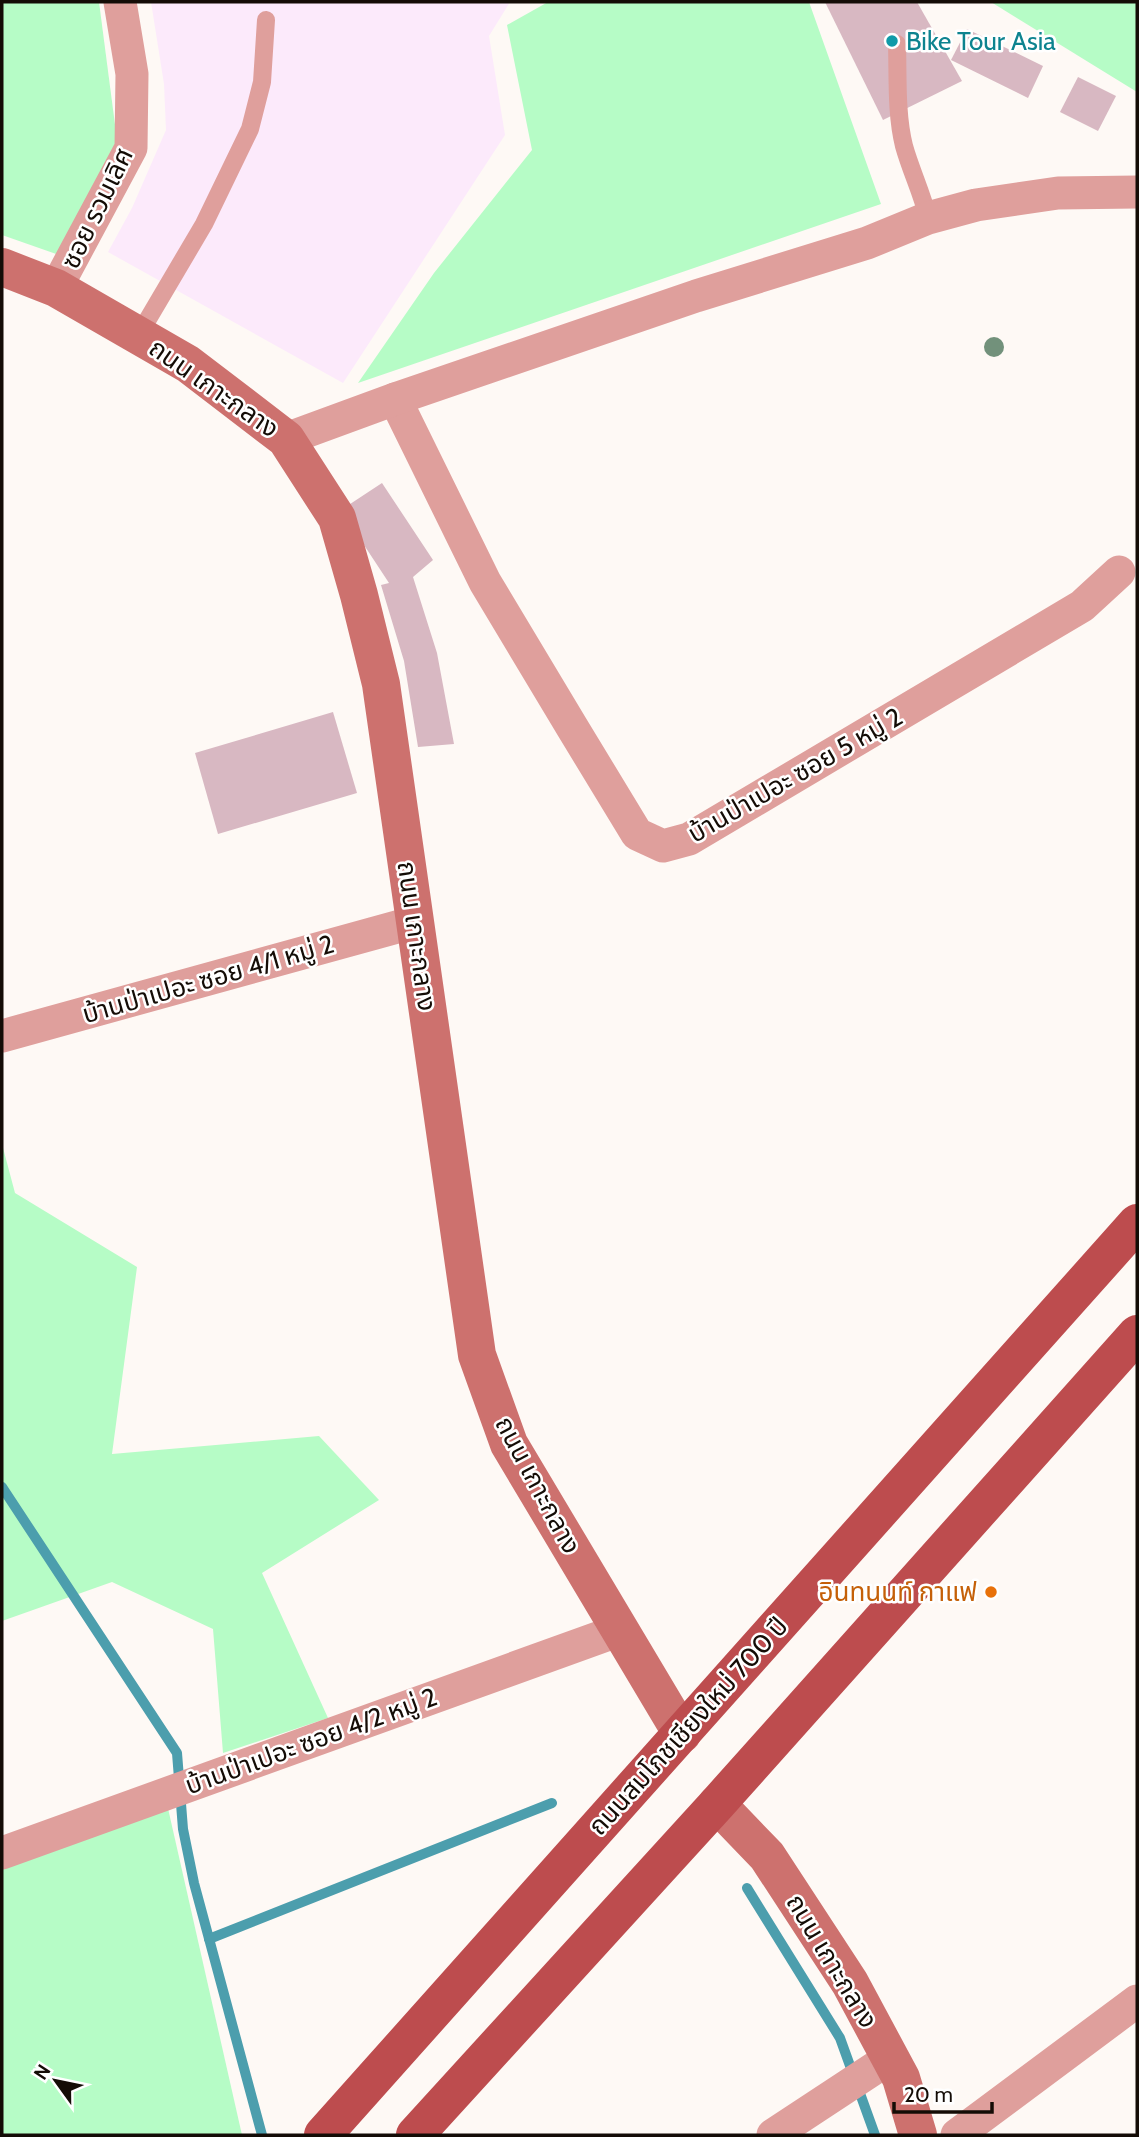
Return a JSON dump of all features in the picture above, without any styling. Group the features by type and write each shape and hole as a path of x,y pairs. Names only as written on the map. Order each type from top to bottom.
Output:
{"main road":[{"name":"ถนนสมโภชเชียงใหม่ 700 ปี","path":"323,2135 1137,1223"},
{"path":"415,2135 717,1804 1137,1334"}],"street":[{"name":"ซอย รวมเลิศ","path":"57,288 131,148 132,74 120,2"},
{"path":"286,439 696,296 867,243 928,218 976,205 1058,193 1137,192"},
{"name":"ถนน เกาะกลาง","path":"8,277 57,288 188,364 286,439 337,518 381,684 477,1354 509,1444 682,1734"},
{"name":"บ้านป่าเปอะ ซอย 5 หมู่ 2","path":"395,399 485,582 531,660 637,834 663,846 689,839 1082,606 1119,572"},
{"name":"บ้านป่าเปอะ ซอย 4/1 หมู่ 2","path":"2,1037 415,922"},
{"name":"บ้านป่าเปอะ ซอย 4/2 หมู่ 2","path":"2,1853 620,1630"},
{"name":"ถนน เกาะกลาง","path":"717,1804 767,1856 850,1983 901,2078 918,2135"},
{"path":"957,2135 1137,2001"},
{"path":"773,2135 890,2058"}],"lane":[{"path":"138,336 204,224 250,129 262,82 267,20"},
{"path":"897,44 900,121 904,146 928,218"}],"shaded area":[{"path":"151,2 510,2 489,36 505,135 343,383 108,252 132,208 166,130 164,84"}],"green space":[{"path":"2,2 99,2 117,140 59,255 2,235"},
{"path":"548,2 809,2 881,204 358,383 434,273 532,150 507,25"},
{"path":"991,2 1137,2 1137,92"},
{"path":"2,1144 15,1193 137,1267 112,1454 319,1436 379,1500 262,1573 328,1718 223,1753 213,1629 112,1582 2,1621"},
{"path":"167,1804 242,2135 2,2135 2,1860"}],"building":[{"name":"Bike Tour Asia","path":"825,2 917,2 962,81 883,120"},
{"path":"967,29 1043,66 1028,98 951,60"},
{"path":"1078,77 1116,96 1098,131 1060,112"},
{"path":"382,483 433,560 413,577 437,653 454,744 418,747 404,661 381,585 389,583 341,510"},
{"path":"333,712 357,793 218,834 195,753"}],"waterway":[{"path":"2,1487 177,1753 183,1829 194,1883 262,2135"},
{"path":"209,1939 552,1803"},
{"path":"747,1888 840,2038 875,2135"}],"place":[{"name":"Bike Tour Asia","path":"892,41"},
{"name":"อินทนนท์ กาแฟ","path":"991,1592"}]}
